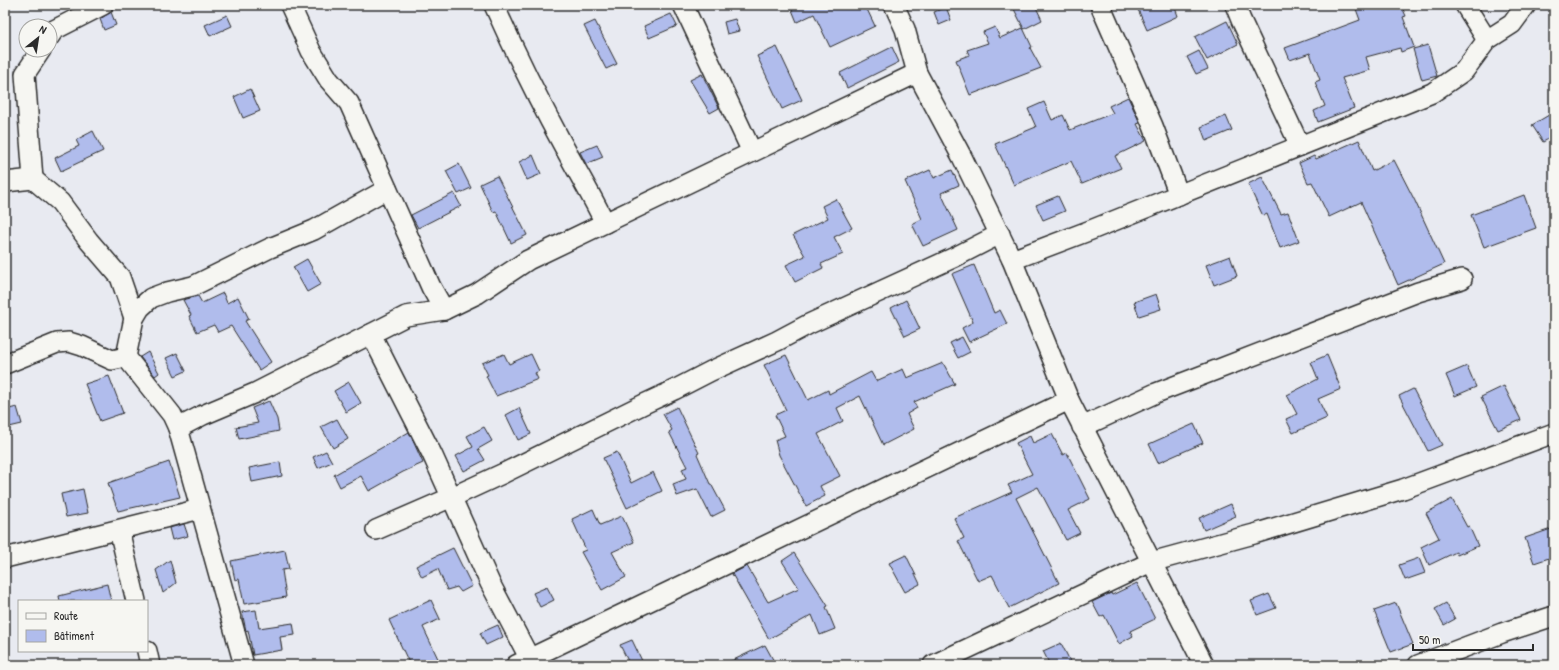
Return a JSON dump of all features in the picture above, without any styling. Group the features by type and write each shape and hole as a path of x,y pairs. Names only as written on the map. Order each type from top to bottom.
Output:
{"street":[{"path":"58,28 103,5"},
{"path":"290,5 311,51 329,80 349,103 430,287 444,310"},
{"path":"494,5 507,35 592,196 604,223"},
{"path":"683,5 752,152"},
{"path":"894,5 905,29 917,73 962,157 1000,234 1012,260 1068,400 1204,665"},
{"path":"1100,5 1153,126 1180,195"},
{"path":"1235,5 1300,146"},
{"path":"1465,5 1487,40"},
{"path":"1012,260 1180,195 1432,93 1464,71 1487,40 1512,24 1526,5"},
{"path":"36,58 25,74 33,179 60,202 89,241 120,277 134,318"},
{"path":"178,428 203,415 255,393 406,316 444,310 477,294 528,260 917,73"},
{"path":"5,182 33,179"},
{"path":"126,357 134,318 140,308 151,298 167,292 193,286 270,248 314,230 387,189"},
{"path":"376,530 452,497 711,371 777,341 815,321 1000,234"},
{"path":"1082,427 1156,393 1418,292 1462,279"},
{"path":"371,334 432,454 526,663 1068,400"},
{"path":"5,364 43,348 69,342 82,346 112,360 126,357"},
{"path":"126,357 172,415 178,428 244,665"},
{"path":"940,664 1151,562 1241,538 1403,489 1554,433"},
{"path":"5,558 200,510"},
{"path":"119,530 136,600"},
{"path":"1424,664 1502,633 1554,616"},
{"path":"147,652 150,665"}],"building":[{"path":"790,5 865,5 875,26 830,47 814,14 797,22"},
{"path":"1012,5 1035,5 1042,20 1024,29"},
{"path":"1136,5 1174,5 1178,16 1147,30"},
{"path":"1366,5 1401,5 1406,16 1403,17 1414,47 1401,52 1400,48 1366,57 1370,70 1342,78 1354,108 1318,122 1314,111 1325,106 1315,82 1320,80 1310,53 1290,60 1285,48 1360,20 1356,9"},
{"path":"946,7 951,20 939,25 934,12"},
{"path":"111,12 116,25 104,30 100,19"},
{"path":"671,14 677,26 649,38 644,26"},
{"path":"227,15 232,26 210,36 205,25"},
{"path":"735,19 739,31 727,34 724,22"},
{"path":"595,21 617,64 606,69 584,26"},
{"path":"1227,21 1238,44 1207,60 1195,37"},
{"path":"995,27 1000,38 1023,28 1032,47 1030,48 1041,68 970,95 956,60 969,55 967,50 988,43 983,32"},
{"path":"1428,45 1437,76 1422,80 1413,49"},
{"path":"777,47 802,100 782,109 757,56"},
{"path":"892,47 899,62 847,88 840,73"},
{"path":"1199,51 1208,69 1196,74 1187,57"},
{"path":"702,74 719,108 710,113 690,80"},
{"path":"250,89 260,111 243,118 234,97"},
{"path":"1128,97 1140,123 1137,124 1146,141 1115,156 1121,168 1082,184 1071,161 1014,185 995,144 1036,127 1028,109 1044,102 1052,120 1063,115 1070,130 1113,113 1109,106"},
{"path":"1554,112 1554,136 1543,142 1532,125"},
{"path":"1226,116 1232,130 1206,141 1201,127"},
{"path":"93,131 103,151 61,171 55,158 79,146 76,140"},
{"path":"1359,140 1372,171 1394,160 1444,264 1398,285 1361,202 1329,217 1312,182 1308,183 1299,163 1314,156 1316,159"},
{"path":"597,145 603,157 586,164 580,152"},
{"path":"533,155 541,174 527,180 519,162"},
{"path":"459,164 471,188 458,194 446,171"},
{"path":"930,170 934,178 952,170 959,185 941,193 958,230 923,246 912,224 922,219 905,181"},
{"path":"497,176 527,235 511,243 496,211 493,212 480,184"},
{"path":"1262,177 1281,214 1288,212 1299,241 1280,248 1267,214 1263,216 1248,184"},
{"path":"454,193 461,206 418,228 411,215"},
{"path":"1524,195 1536,228 1484,247 1471,215"},
{"path":"1058,196 1065,211 1043,220 1036,205"},
{"path":"836,199 852,228 834,237 843,254 821,264 823,268 795,282 786,265 805,256 793,235 828,218 822,206"},
{"path":"1230,256 1237,276 1214,285 1206,265"},
{"path":"307,259 321,284 307,292 293,267"},
{"path":"974,265 994,313 1000,310 1007,324 969,342 962,328 973,322 952,274"},
{"path":"223,293 227,303 238,297 249,319 245,321 271,362 259,370 231,326 218,332 214,325 197,332 189,316 191,315 183,300 198,296 202,303"},
{"path":"1156,294 1161,309 1139,316 1134,302"},
{"path":"906,300 920,329 905,336 891,308"},
{"path":"962,337 970,352 958,358 950,343"},
{"path":"148,352 159,373 155,376 140,357"},
{"path":"177,353 186,371 175,376 166,358"},
{"path":"504,354 509,364 531,354 539,371 535,373 538,379 496,396 486,376 488,375 482,363"},
{"path":"786,355 808,400 828,390 829,394 871,372 876,381 903,369 907,378 943,363 955,384 914,402 917,408 907,414 914,429 883,445 860,396 837,408 843,421 818,434 840,476 820,486 825,496 806,506 779,455 775,440 785,436 775,415 786,410 764,365"},
{"path":"1327,355 1341,389 1318,399 1327,418 1293,433 1286,419 1297,414 1287,395 1318,379 1311,362"},
{"path":"1467,366 1476,387 1455,396 1446,375"},
{"path":"109,376 123,413 100,421 85,384"},
{"path":"349,382 361,403 346,412 334,391"},
{"path":"1504,386 1521,420 1498,430 1481,397"},
{"path":"1413,389 1442,445 1428,451 1399,396"},
{"path":"269,401 277,419 279,431 239,439 236,427 258,423 252,408"},
{"path":"17,407 22,424 5,428 5,410"},
{"path":"677,407 699,453 697,454 710,484 725,510 711,517 697,489 677,496 673,484 686,479 682,469 687,467 669,432 672,430 663,414"},
{"path":"519,408 531,434 518,440 506,415"},
{"path":"337,419 348,439 333,448 321,427"},
{"path":"1194,424 1203,443 1158,463 1149,444"},
{"path":"484,427 492,441 478,449 485,460 464,471 456,456 473,447 467,436"},
{"path":"409,432 423,463 403,472 369,491 361,476 340,487 334,475"},
{"path":"1052,434 1063,455 1067,453 1090,499 1068,510 1080,533 1066,540 1038,487 1016,498 1059,583 1009,608 992,575 978,581 958,541 964,538 954,518 1012,492 1008,485 1032,474 1016,443 1030,436 1033,443"},
{"path":"326,451 332,462 318,468 313,457"},
{"path":"617,452 631,483 653,472 662,491 627,508 603,458"},
{"path":"169,462 180,497 118,511 108,483"},
{"path":"280,462 282,476 252,482 249,468"},
{"path":"83,489 88,513 66,517 61,494"},
{"path":"1452,499 1467,527 1469,526 1478,546 1457,555 1456,552 1429,565 1421,547 1439,538 1426,513"},
{"path":"1231,504 1236,516 1204,530 1199,518"},
{"path":"593,509 600,525 622,516 634,542 612,552 626,577 602,590 581,552 586,550 572,519"},
{"path":"184,524 188,536 172,540 169,528"},
{"path":"1554,528 1554,548 1549,550 1552,557 1534,563 1525,538"},
{"path":"453,548 472,586 461,592 457,587 447,590 438,569 422,577 416,566"},
{"path":"285,550 289,569 282,570 286,597 244,604 239,579 235,580 231,561"},
{"path":"794,553 828,606 826,607 835,629 820,635 812,615 769,639 732,574 747,566 768,602 799,588 782,561"},
{"path":"906,555 920,584 905,592 889,563"},
{"path":"1419,558 1425,573 1405,580 1399,565"},
{"path":"170,560 176,583 163,593 156,570"},
{"path":"1137,583 1155,619 1130,631 1133,636 1119,644 1104,615 1100,617 1092,602 1111,593 1112,595"},
{"path":"107,584 111,600 60,600 59,596"},
{"path":"547,587 554,600 540,607 533,593"},
{"path":"1269,594 1276,608 1257,615 1251,601"},
{"path":"431,600 440,619 423,627 441,665 410,665 389,620"},
{"path":"1396,603 1413,644 1391,652 1374,611"},
{"path":"1446,603 1455,619 1444,625 1435,609"},
{"path":"256,610 259,628 293,623 295,635 280,637 282,650 253,655 248,630 246,631 242,612"},
{"path":"498,625 503,637 486,645 480,633"},
{"path":"632,640 644,665 630,665 620,645"},
{"path":"1061,643 1072,665 1050,665 1043,651"},
{"path":"765,645 776,665 723,665"}]}
